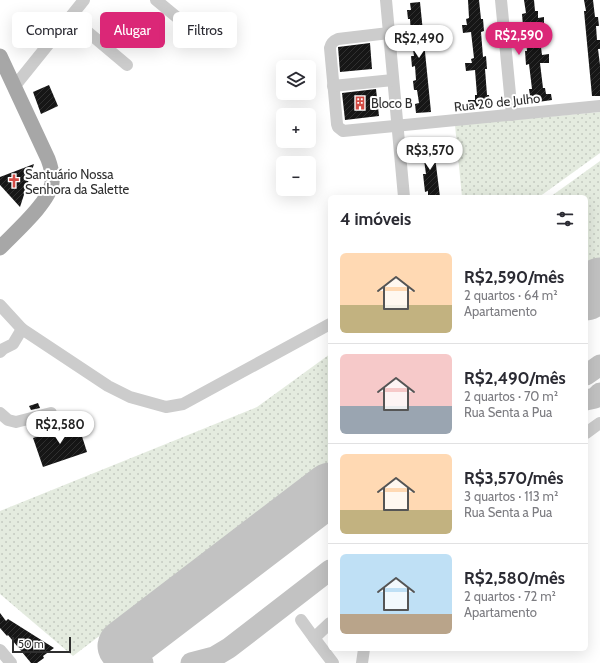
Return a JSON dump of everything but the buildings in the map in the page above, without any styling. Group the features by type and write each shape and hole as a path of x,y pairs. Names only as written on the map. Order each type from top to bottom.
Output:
{"main road":[{"path":"0,56 49,164 52,176 52,184 44,201 0,248"}],"street":[{"path":"74,12 84,0"},
{"path":"156,0 173,14"},
{"path":"386,0 404,195"},
{"path":"501,0 512,115"},
{"path":"389,33 334,40 330,48 334,86 393,80"},
{"path":"92,36 127,65"},
{"path":"14,87 45,48"},
{"name":"Rua 20 de Julho","path":"334,86 337,124 340,129 347,131 600,106"},
{"path":"0,305 22,329 108,386 130,397 166,408 183,404 328,325"},
{"path":"0,352 13,344 22,329"},
{"path":"0,413 8,420 16,422 51,412"},
{"path":"588,432 600,423"},
{"path":"302,620 333,663"},
{"path":"314,638 328,625"},
{"path":"0,650 11,663"},
{"path":"362,663 364,651"}],"shaded area":[{"path":"600,112 600,153 542,195 462,195 455,125"},
{"path":"600,161 600,258 588,267 588,195 553,195"},
{"path":"328,355 328,463 73,656 0,594 0,511 257,407"}],"taxiway":[{"path":"588,374 600,365"},
{"path":"588,400 595,398 600,393"},
{"path":"191,663 214,657 229,648 328,572"},
{"path":"124,646 143,663"}],"runway":[{"path":"588,293 600,284"},
{"path":"124,646 328,491"}],"place":[{"name":"Bloco B","path":"360,103"},
{"name":"Santuário Nossa Senhora da Salette","path":"14,181"}]}
